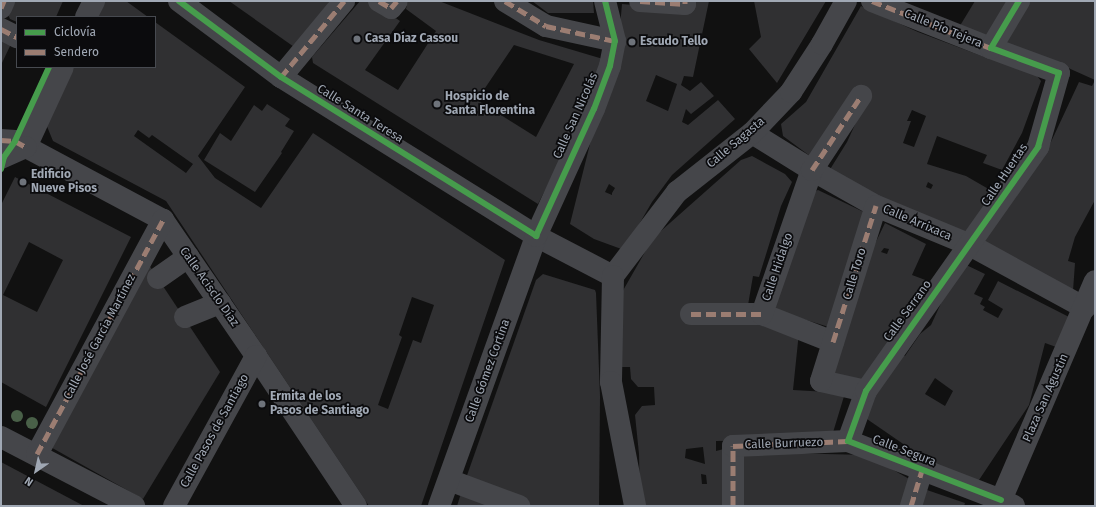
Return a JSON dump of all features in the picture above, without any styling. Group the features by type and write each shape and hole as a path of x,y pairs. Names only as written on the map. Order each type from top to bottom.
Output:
{"street":[{"path":"1,8 4,1"},
{"path":"86,16 94,1"},
{"name":"Calle Santa Teresa","path":"179,1 281,77 536,236 613,276"},
{"path":"281,77 344,1"},
{"path":"379,1 391,8 397,1"},
{"path":"505,1 546,26 615,41"},
{"name":"Calle San Nicolás","path":"536,236 594,109 610,66 615,41 605,1"},
{"path":"640,1 685,4 685,1"},
{"name":"Calle Sagasta","path":"613,276 677,192 752,133 791,92 822,44 846,1"},
{"name":"Calle Pío Tejera","path":"872,1 992,48"},
{"path":"992,48 1019,1"},
{"path":"1,29 16,36"},
{"name":"Calle Huertas","path":"970,245 1038,147 1059,73 992,48"},
{"path":"26,147 63,68"},
{"name":"Calle Hidalgo","path":"833,342 762,314 812,170 861,96"},
{"name":"Calle Arrixaca","path":"752,133 812,170 876,206 970,245 1085,308"},
{"name":"Calle Acisclo Díaz","path":"2,156 15,141 163,220 356,506"},
{"name":"Calle Toro","path":"833,342 876,206"},
{"name":"Calle José García Martínez","path":"37,454 163,220"},
{"name":"Calle Gómez Cortina","path":"439,506 536,236"},
{"name":"Calle Serrano","path":"866,391 909,327 970,245"},
{"path":"158,278 188,257"},
{"path":"613,276 611,382 635,506"},
{"name":"Plaza San Agustín","path":"1007,503 1095,281"},
{"path":"184,317 220,303"},
{"path":"692,314 762,314"},
{"path":"833,342 821,382 866,391 848,441"},
{"name":"Calle Pasos de Santiago","path":"174,506 256,356"},
{"path":"1,437 37,454 134,506"},
{"name":"Calle Segura","path":"848,441 1007,503"},
{"name":"Calle Burruezo","path":"733,506 732,446 848,441"},
{"path":"911,506 922,470"},
{"path":"449,480 519,506"}],"building":[{"path":"10,1 63,1 56,16 16,16 16,22 10,19 6,10"},
{"path":"102,1 126,1 147,16 95,16"},
{"path":"229,1 327,1 331,4 297,49"},
{"name":"Hospicio de Santa Florentina","path":"360,1 371,1 400,21 365,70 398,90 436,31 406,9 408,1 439,1 539,40 603,59 584,114 538,204 313,63 312,57","holes":["514,45 574,64 536,137 477,100"]},
{"path":"532,1 593,1 594,13 548,13"},
{"path":"694,1 709,1 693,77 684,76 681,85 690,91 701,82 714,96 691,114 686,109 682,122 688,125 718,100 735,119 672,175 652,202 624,250 594,239 570,224 592,136 617,61 622,4 689,10","holes":["656,75 677,84 668,111 646,101","609,184 615,188 612,195 605,192"]},
{"path":"754,1 826,1 777,83 749,49 761,37"},
{"path":"975,1 1008,1 987,39 958,29"},
{"path":"1026,1 1095,1 1095,80 1046,58 1004,43"},
{"path":"861,6 918,32 987,58 1034,72 1041,81 1022,133 1002,170 983,163 987,155 937,136 927,164 966,176 992,191 968,235 962,238 829,171 847,142 870,92 856,86 814,159 783,136 781,124 806,102","holes":["912,110 926,116 914,147 903,143 911,121 907,121","928,182 933,185 931,189 926,187"]},
{"path":"156,23 245,87 198,156 215,178 261,208 313,133 505,260 421,506 369,506 166,201 53,141 46,124 72,68 156,68","holes":["138,130 149,138 152,135 193,164 186,173 134,136","412,297 434,305 421,343 413,340 388,409 378,405 402,337 399,335"]},
{"path":"1,39 11,44 1,65"},
{"path":"1095,80 1095,200 1075,237 1068,261 1075,263 1073,291 981,243 1050,144 1079,82 1092,86"},
{"path":"267,104 290,119 285,126 294,131 281,152 282,153 255,192 204,160 220,133 231,141 254,105 262,111"},
{"path":"752,156 785,174 792,182 781,206 759,277 753,276 747,311 799,332 793,390 845,393 831,439 716,441 716,451 724,449 728,506 640,506 639,454 635,415 642,406 655,405 654,387 638,387 631,379 630,367 622,367 621,294 653,238 741,160","holes":["703,447 705,464 685,458 686,449","701,474 706,475 707,484 702,484"]},
{"path":"15,177 131,237 46,407 1,382 1,205","holes":["29,242 63,260 37,312 3,295"]},
{"path":"818,190 870,215 832,328 777,311 773,301 809,194"},
{"path":"885,223 926,244 912,275 928,281 929,288 864,383 831,374 873,248","holes":["884,248 889,249 887,254 881,252"]},
{"path":"960,262 985,274 974,294 983,298 980,304 985,307 983,310 998,318 1003,309 988,300 998,281 1071,318 1059,348 1045,343 1029,405 975,486 928,461 864,417 899,353 905,356 920,334 931,325","holes":["935,378 953,391 945,406 925,394"]},
{"path":"149,265 220,372 143,499 47,445"},
{"path":"543,274 595,290 596,293 600,396 599,506 530,506 465,481 536,280"},
{"path":"738,452 867,455 911,480 907,506 741,506"},
{"path":"1,462 84,506 1,506"},
{"path":"924,489 965,503 964,506 921,506"},
{"path":"462,490 505,506 457,506"}],"marked path":[{"path":"1,8 4,1"},
{"path":"281,77 344,1"},
{"path":"379,1 391,8 397,1"},
{"path":"505,1 546,26 615,41"},
{"path":"640,1 685,4 685,1"},
{"path":"872,1 991,48"},
{"path":"1,29 16,36"},
{"path":"812,170 861,96"},
{"path":"1,140 15,141 26,147"},
{"path":"833,342 876,206"},
{"path":"37,454 163,220"},
{"path":"691,314 762,314"},
{"path":"733,506 733,446 848,441"},
{"path":"911,506 922,470"}],"cycle path":[{"path":"179,1 281,77 536,236 594,109 610,66 615,41 605,1"},
{"path":"1001,500 848,441 866,391 1038,147 1059,73 991,48 1019,1"},
{"path":"1,169 4,157 15,141 49,68"}],"place":[{"name":"Casa Díaz Cassou","path":"357,39"},
{"name":"Escudo Tello","path":"632,42"},
{"name":"Hospicio de Santa Florentina","path":"437,104"},
{"name":"Edificio Nueve Pisos","path":"23,182"},
{"name":"Ermita de los Pasos de Santiago","path":"262,404"}]}
